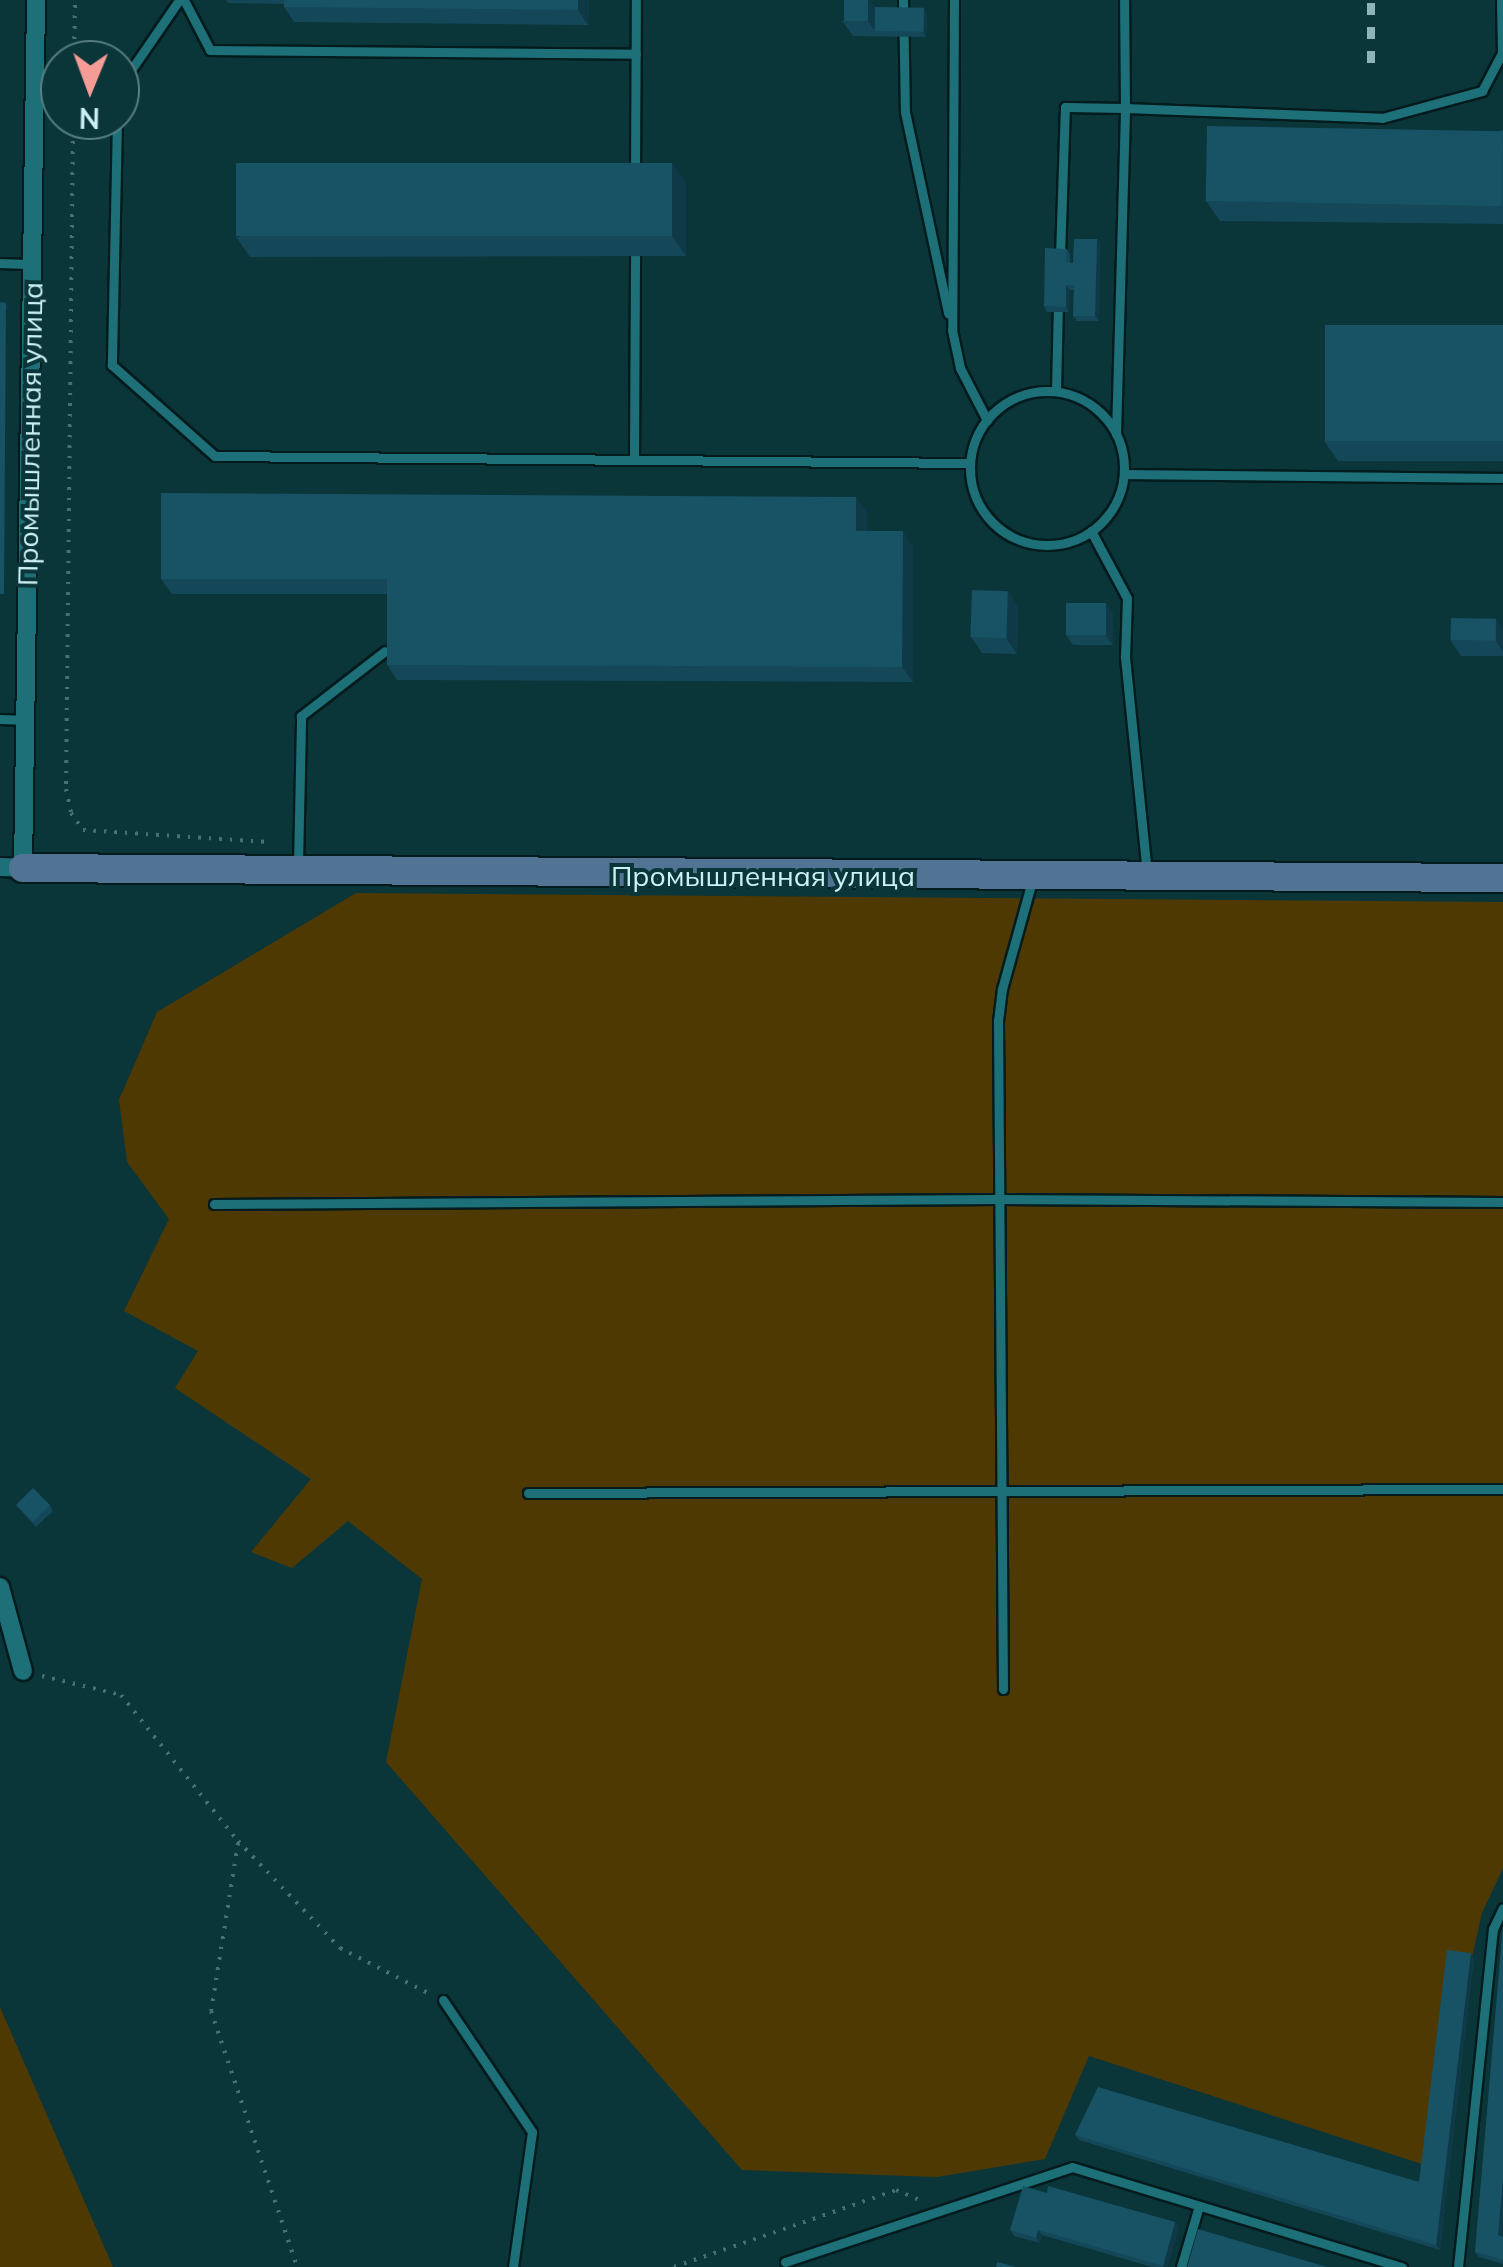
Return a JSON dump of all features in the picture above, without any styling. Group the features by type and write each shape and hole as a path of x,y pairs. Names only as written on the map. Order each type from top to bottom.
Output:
{"street":[{"name":"Промышленная улица","path":"36,0 27,720 11,868 298,858 1033,878 1503,878"},
{"path":"0,1587 23,1671"}],"lane":[{"path":"140,58 182,0 210,50 636,54"},
{"path":"635,188 636,0"},
{"path":"903,0 905,112 960,368 986,420"},
{"path":"952,330 954,0"},
{"path":"1116,434 1101,413 1080,398 1056,391 1025,394 986,420 970,462 979,505 1009,536 1051,545 1092,532 1114,506 1124,474 1116,434 1124,0"},
{"path":"1059,278 1065,107 1382,118 1482,91 1502,52 1500,0"},
{"path":"117,140 112,365 214,456 970,462"},
{"path":"634,457 635,227"},
{"path":"0,264 32,264"},
{"path":"1056,391 1058,296"},
{"path":"1124,474 1503,478"},
{"path":"1092,532 1126,598 1125,657 1148,878"},
{"path":"298,858 301,716 385,651"},
{"path":"0,720 27,720"},
{"path":"1003,1689 998,1021 1002,989 1033,878"},
{"path":"214,1204 998,1199 1503,1202"},
{"path":"528,1492 1503,1489"},
{"path":"1458,2267 1493,1930 1503,1908"},
{"path":"443,2000 532,2132 513,2267"},
{"path":"773,2267 1072,2168 1402,2267"},
{"path":"1181,2267 1199,2206"}],"path":[{"path":"74,40 75,0"},
{"path":"73,140 66,788 70,813 83,830 298,858"},
{"path":"23,1671 121,1694 238,1841 340,1948 443,2000"},
{"path":"238,1841 211,2011 297,2267"},
{"path":"674,2267 896,2190 942,2209"}],"shaded area":[{"path":"356,893 1503,902 1503,1868 1482,1913 1425,2165 1089,2056 1045,2159 937,2177 742,2170 386,1762 422,1579 348,1521 292,1568 251,1552 311,1479 175,1388 198,1351 124,1311 169,1219 127,1162 119,1100 157,1012"},
{"path":"0,2007 113,2267 0,2267"}],"building":[{"path":"284,0 578,0 578,10 284,7"},
{"path":"844,0 868,0 868,21 844,21"},
{"path":"875,7 924,8 924,32 875,31"},
{"path":"1207,126 1503,131 1502,206 1206,201"},
{"path":"236,163 672,163 672,236 236,236"},
{"path":"1074,239 1097,239 1095,316 1073,316 1074,285 1066,285 1066,307 1044,306 1045,248 1067,249 1066,262 1073,263"},
{"path":"0,302 6,303 4,594 0,594"},
{"path":"1325,325 1503,325 1503,441 1325,441"},
{"path":"161,493 856,497 856,531 903,531 902,667 387,665 387,579 161,579"},
{"path":"972,590 1008,591 1006,638 970,637"},
{"path":"1066,603 1106,603 1106,635 1066,635"},
{"path":"1451,618 1496,619 1496,641 1451,640"},
{"path":"33,1488 50,1505 33,1522 16,1505"},
{"path":"1503,1926 1503,2179 1498,2235 1503,2237 1503,2260 1475,2252"},
{"path":"1447,1950 1471,1953 1436,2245 1075,2135 1098,2087 1419,2182"},
{"path":"1023,2186 1047,2193 1048,2186 1175,2222 1163,2266 1038,2230 1036,2238 1010,2230"},
{"path":"1198,2229 1327,2267 1187,2267"}],"railway":[{"path":"1371,0 1371,63"}]}
